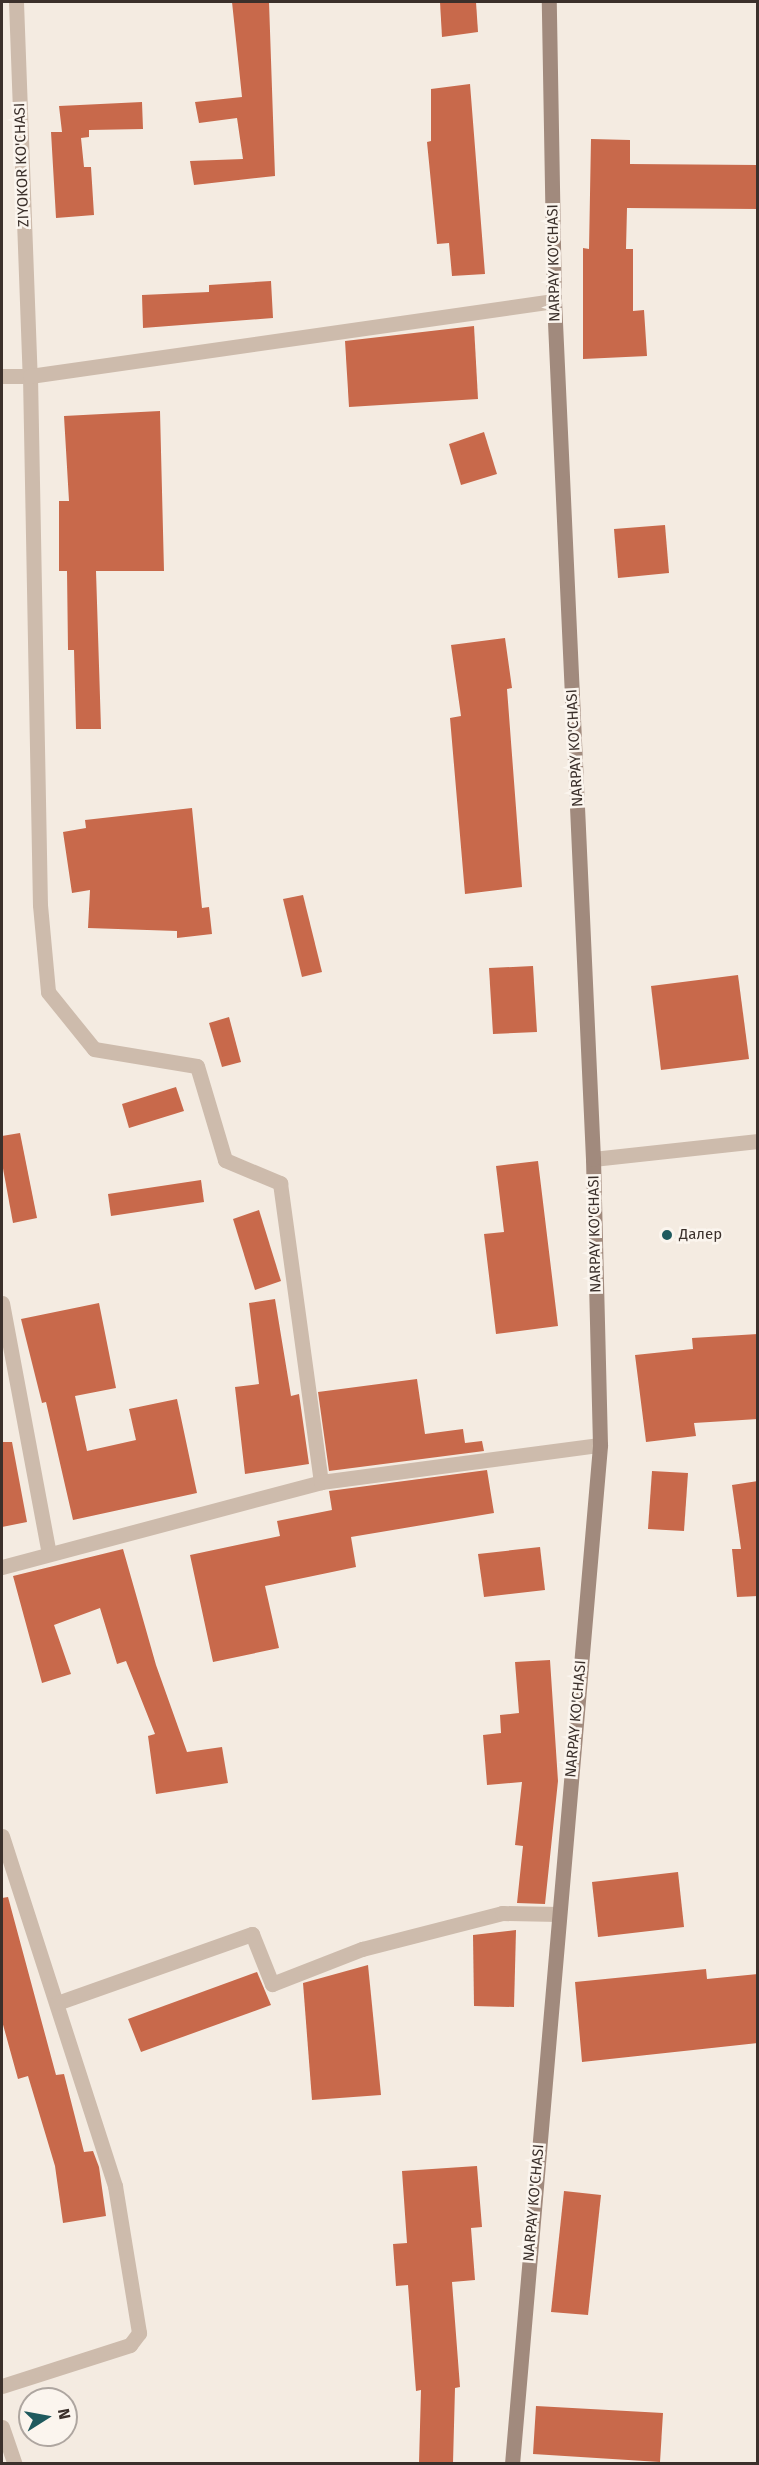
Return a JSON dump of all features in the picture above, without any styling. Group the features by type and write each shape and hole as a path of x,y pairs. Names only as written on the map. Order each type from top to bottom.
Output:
{"main road":[{"name":"NARPAY KO'CHASI","path":"512,2463 600,1445 593,1159 554,301 549,2"}],"street":[{"name":"ZIYOKOR KO'CHASI","path":"16,2 30,376 40,905 48,992 94,1049 196,1066 225,1160 280,1183 321,1482"},
{"path":"2,376 30,376 554,301"},
{"path":"593,1159 758,1141"},
{"path":"2,1303 49,1554"},
{"path":"2,1567 321,1482 600,1445"},
{"path":"2,1836 116,2186 139,2333 130,2345 2,2386"},
{"path":"57,2004 252,1934 272,1984 362,1949 502,1913 559,1914"},
{"path":"2,2427 15,2463"}],"building":[{"path":"232,2 269,2 275,176 194,185 190,161 243,159 237,118 199,123 195,102 242,97"},
{"path":"440,2 476,2 478,32 442,37"},
{"path":"470,84 485,274 452,276 449,243 437,244 427,142 431,141 431,89"},
{"path":"142,102 143,129 89,130 89,137 81,138 84,167 91,167 94,215 56,218 51,132 62,132 59,106"},
{"path":"591,139 630,140 630,164 758,165 758,209 627,208 626,249 633,249 633,311 644,310 647,356 583,359 583,248 589,249"},
{"path":"271,281 273,318 143,328 142,295 209,292 209,285"},
{"path":"474,326 478,399 349,407 345,341"},
{"path":"160,411 164,571 96,571 101,729 76,729 74,650 68,650 67,571 59,571 59,501 69,501 64,416"},
{"path":"484,432 497,474 461,485 449,444"},
{"path":"665,525 669,573 618,578 614,529"},
{"path":"505,638 512,688 507,689 522,887 465,894 450,718 461,716 451,645"},
{"path":"192,808 202,908 209,907 212,934 177,938 177,931 88,928 90,890 72,893 63,832 86,828 85,820"},
{"path":"303,895 322,972 302,977 283,899"},
{"path":"533,966 537,1032 493,1034 489,968"},
{"path":"738,975 749,1059 661,1070 651,986"},
{"path":"229,1017 241,1062 222,1067 209,1023"},
{"path":"176,1087 184,1111 129,1128 122,1104"},
{"path":"20,1133 37,1218 13,1223 2,1163 2,1136"},
{"path":"538,1161 558,1326 496,1334 484,1234 504,1232 496,1166"},
{"path":"201,1180 204,1202 111,1216 108,1194"},
{"path":"259,1210 281,1281 255,1290 233,1219"},
{"path":"275,1299 291,1396 299,1394 309,1464 245,1474 235,1387 259,1384 249,1303"},
{"path":"99,1303 116,1388 75,1396 87,1451 136,1440 129,1409 177,1399 197,1493 73,1520 46,1402 42,1403 21,1319"},
{"path":"758,1334 758,1419 694,1423 696,1436 646,1442 635,1355 693,1349 692,1338"},
{"path":"417,1379 425,1434 463,1429 465,1443 482,1441 484,1451 329,1471 318,1392"},
{"path":"2,1442 12,1442 27,1522 2,1527"},
{"path":"487,1470 494,1513 351,1537 356,1567 265,1586 279,1648 213,1662 190,1555 280,1536 277,1521 332,1510 329,1491"},
{"path":"652,1471 688,1473 684,1531 648,1529"},
{"path":"758,1481 758,1596 737,1597 732,1549 741,1549 732,1485"},
{"path":"540,1547 545,1590 484,1597 478,1554"},
{"path":"123,1549 156,1665 187,1752 222,1747 228,1783 156,1794 148,1736 155,1734 126,1661 117,1664 100,1608 54,1625 71,1674 42,1683 13,1576"},
{"path":"550,1660 558,1781 545,1904 517,1903 523,1846 515,1845 522,1782 487,1785 483,1735 501,1733 500,1715 519,1713 515,1662"},
{"path":"678,1872 684,1927 598,1937 592,1882"},
{"path":"8,1897 56,2075 64,2074 84,2152 93,2151 99,2167 106,2216 63,2223 55,2166 28,2076 18,2079 2,2021 2,1898"},
{"path":"516,1930 514,2007 474,2006 473,1935"},
{"path":"368,1965 381,2095 312,2100 303,1983"},
{"path":"706,1969 707,1979 758,1974 758,2043 582,2062 575,1982"},
{"path":"257,1972 271,2005 141,2052 128,2019"},
{"path":"477,2166 482,2227 471,2228 475,2280 452,2282 460,2387 455,2388 453,2463 419,2463 421,2390 416,2391 408,2285 396,2286 393,2244 407,2243 402,2171"},
{"path":"564,2191 601,2195 588,2315 551,2312"},
{"path":"536,2406 663,2413 660,2462 533,2454"}],"place":[{"name":"Далер","path":"667,1235"}]}
